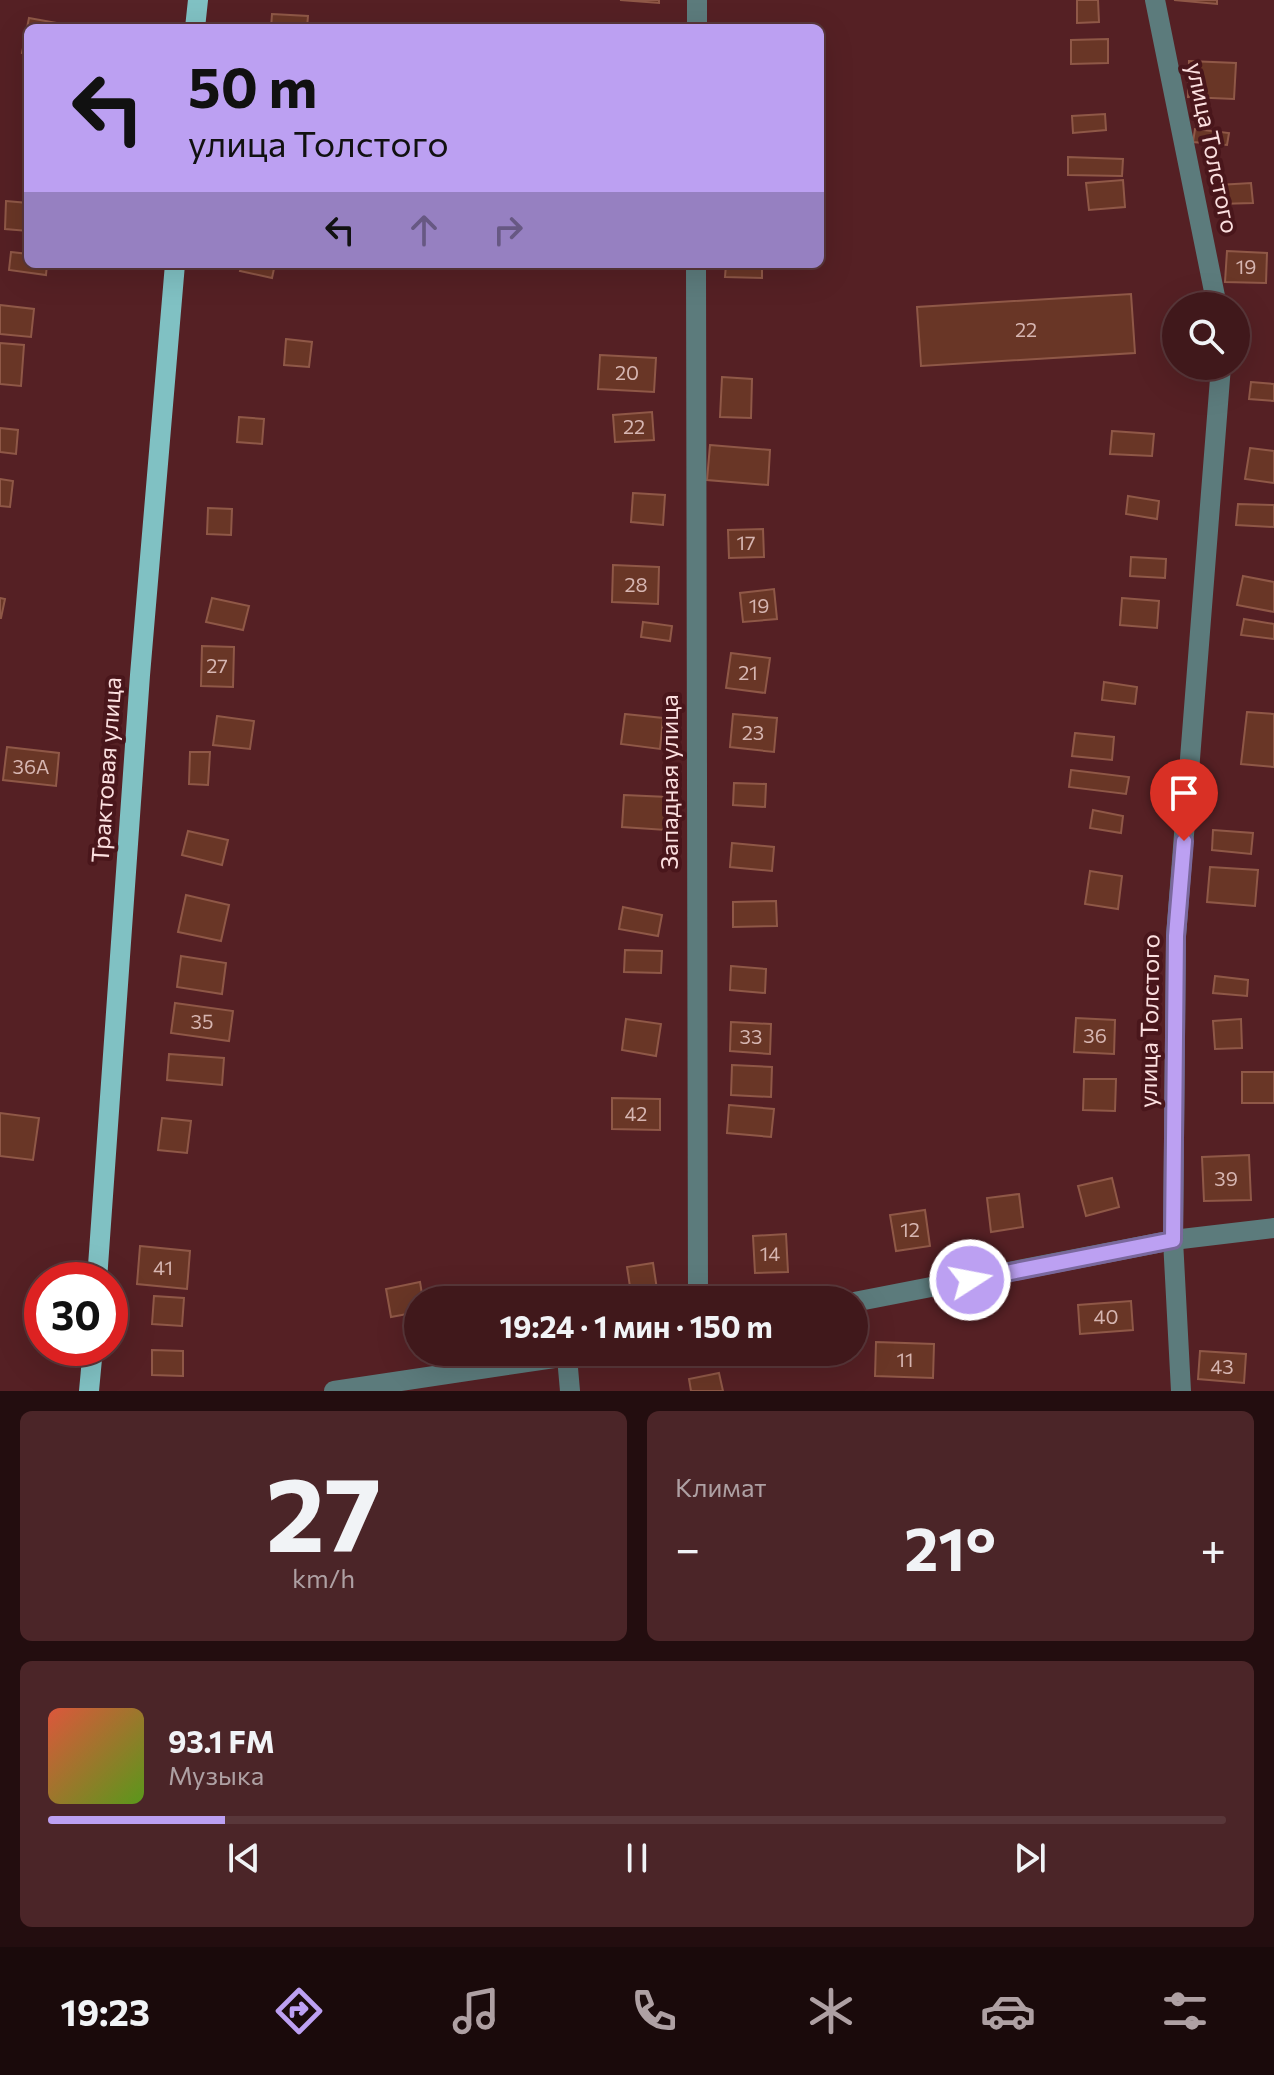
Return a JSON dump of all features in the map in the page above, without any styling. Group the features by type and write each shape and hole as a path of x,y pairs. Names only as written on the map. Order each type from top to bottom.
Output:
{"main road":[{"path":"195,24 198,0"},
{"name":"Трактовая улица","path":"98,1262 140,675 175,268"},
{"path":"89,1391 91,1366"}],"street":[{"path":"697,0 697,24"},
{"name":"улица Толстого","path":"1155,0 1214,292"},
{"name":"Западная улица","path":"696,268 698,1286"},
{"name":"улица Толстого","path":"1181,1391 1173,1240 1176,936 1220,380"},
{"path":"868,1299 1173,1240 1274,1228"},
{"path":"334,1391 505,1366"},
{"path":"568,1366 570,1391"}],"building":[{"path":"620,0 659,0 659,3"},
{"path":"1077,0 1098,0 1099,22 1077,23"},
{"path":"1174,0 1217,0 1217,4"},
{"path":"272,14 308,16 307,24 271,24"},
{"path":"29,18 62,24 28,24"},
{"path":"1108,39 1108,63 1071,64 1071,40"},
{"path":"1189,61 1236,63 1234,99 1188,97"},
{"path":"1105,114 1106,130 1073,133 1072,116"},
{"path":"1195,129 1229,133 1227,145 1193,142"},
{"path":"1068,157 1123,159 1122,176 1068,175"},
{"path":"1123,180 1125,207 1089,210 1086,183"},
{"path":"1251,183 1253,203 1218,204 1218,185"},
{"path":"6,201 24,203 24,231 5,229"},
{"path":"1227,251 1267,253 1266,283 1225,282"},
{"path":"11,252 24,254 24,268 47,268 46,275 9,270"},
{"path":"241,268 274,268 272,278 240,271"},
{"path":"726,268 762,268 762,278 725,277"},
{"path":"1131,294 1135,353 921,366 917,307"},
{"path":"0,305 34,309 31,337 0,334"},
{"path":"286,339 312,342 309,367 284,365"},
{"path":"0,343 24,345 21,386 0,384"},
{"path":"600,355 656,358 654,392 598,389"},
{"path":"722,377 752,379 751,418 720,417"},
{"path":"1251,382 1274,384 1274,401 1249,399"},
{"path":"652,412 654,440 615,442 613,415"},
{"path":"239,417 264,419 262,444 237,442"},
{"path":"0,428 18,430 16,454 0,452"},
{"path":"1112,431 1154,434 1152,456 1110,454"},
{"path":"710,445 770,450 768,485 707,480"},
{"path":"1250,448 1274,451 1274,483 1245,479"},
{"path":"0,479 13,481 10,507 0,506"},
{"path":"633,493 665,495 663,525 631,522"},
{"path":"1128,496 1159,501 1157,519 1126,514"},
{"path":"1238,504 1274,505 1274,527 1236,525"},
{"path":"208,508 232,509 231,535 207,534"},
{"path":"763,529 764,557 729,558 728,530"},
{"path":"1131,557 1166,559 1165,578 1130,576"},
{"path":"613,565 659,567 658,604 612,602"},
{"path":"1243,576 1274,582 1274,612 1237,605"},
{"path":"774,589 777,619 743,622 740,593"},
{"path":"0,598 5,599 1,618 0,618"},
{"path":"212,598 249,606 243,630 206,622"},
{"path":"1122,598 1159,601 1157,628 1120,625"},
{"path":"1244,619 1274,624 1274,639 1241,635"},
{"path":"643,622 672,626 670,641 641,637"},
{"path":"202,646 234,647 233,687 201,686"},
{"path":"731,653 770,658 765,693 726,688"},
{"path":"1104,682 1137,687 1135,704 1102,700"},
{"path":"1247,712 1274,714 1274,767 1241,764"},
{"path":"625,714 663,718 660,749 621,744"},
{"path":"733,714 777,718 774,752 730,747"},
{"path":"217,716 254,721 250,749 213,745"},
{"path":"1075,733 1114,737 1112,760 1072,756"},
{"path":"7,747 59,753 56,786 3,780"},
{"path":"190,752 210,752 208,785 189,784"},
{"path":"1071,770 1129,777 1126,794 1069,787"},
{"path":"734,783 766,784 765,807 733,805"},
{"path":"624,795 668,797 666,830 622,827"},
{"path":"1093,810 1123,816 1121,833 1090,828"},
{"path":"1213,830 1253,833 1251,854 1212,850"},
{"path":"188,831 228,840 222,865 182,855"},
{"path":"732,843 774,847 772,871 730,867"},
{"path":"1210,867 1258,870 1255,906 1207,902"},
{"path":"1090,871 1122,876 1118,909 1085,904"},
{"path":"186,895 229,905 221,941 178,932"},
{"path":"776,901 777,926 733,927 733,902"},
{"path":"623,907 662,915 658,936 619,929"},
{"path":"625,950 662,951 661,973 624,972"},
{"path":"181,956 226,963 222,994 177,987"},
{"path":"731,966 766,969 765,993 730,990"},
{"path":"1215,976 1248,980 1247,996 1213,993"},
{"path":"175,1003 233,1011 229,1041 171,1033"},
{"path":"1076,1018 1115,1020 1114,1054 1074,1052"},
{"path":"626,1019 661,1024 656,1056 622,1050"},
{"path":"1241,1019 1242,1048 1215,1049 1213,1021"},
{"path":"731,1022 771,1024 770,1054 730,1051"},
{"path":"169,1054 224,1058 222,1085 167,1080"},
{"path":"732,1065 772,1067 771,1097 731,1095"},
{"path":"1242,1072 1274,1072 1274,1103 1242,1103"},
{"path":"1084,1079 1116,1079 1115,1111 1083,1110"},
{"path":"612,1098 660,1099 660,1130 612,1129"},
{"path":"729,1105 774,1109 771,1137 727,1133"},
{"path":"0,1113 39,1118 33,1160 0,1156"},
{"path":"162,1118 191,1121 187,1153 158,1150"},
{"path":"1249,1155 1251,1200 1204,1201 1202,1157"},
{"path":"1112,1178 1119,1207 1086,1216 1078,1186"},
{"path":"1019,1194 1023,1227 991,1232 987,1198"},
{"path":"925,1210 930,1246 896,1251 890,1215"},
{"path":"786,1234 788,1272 755,1273 753,1236"},
{"path":"140,1246 190,1251 187,1289 137,1284"},
{"path":"653,1263 656,1286 630,1286 627,1267"},
{"path":"420,1282 421,1286 404,1286 404,1315 391,1317 386,1289"},
{"path":"154,1296 184,1298 182,1326 152,1324"},
{"path":"1131,1301 1133,1330 1080,1334 1078,1305"},
{"path":"876,1342 934,1344 933,1378 875,1376"},
{"path":"152,1350 183,1351 183,1376 152,1375"},
{"path":"1200,1351 1246,1354 1244,1383 1198,1379"},
{"path":"719,1373 723,1391 691,1391 689,1379"}],"route":[{"path":"970,1280 1173,1240 1176,936 1184,841"}]}
